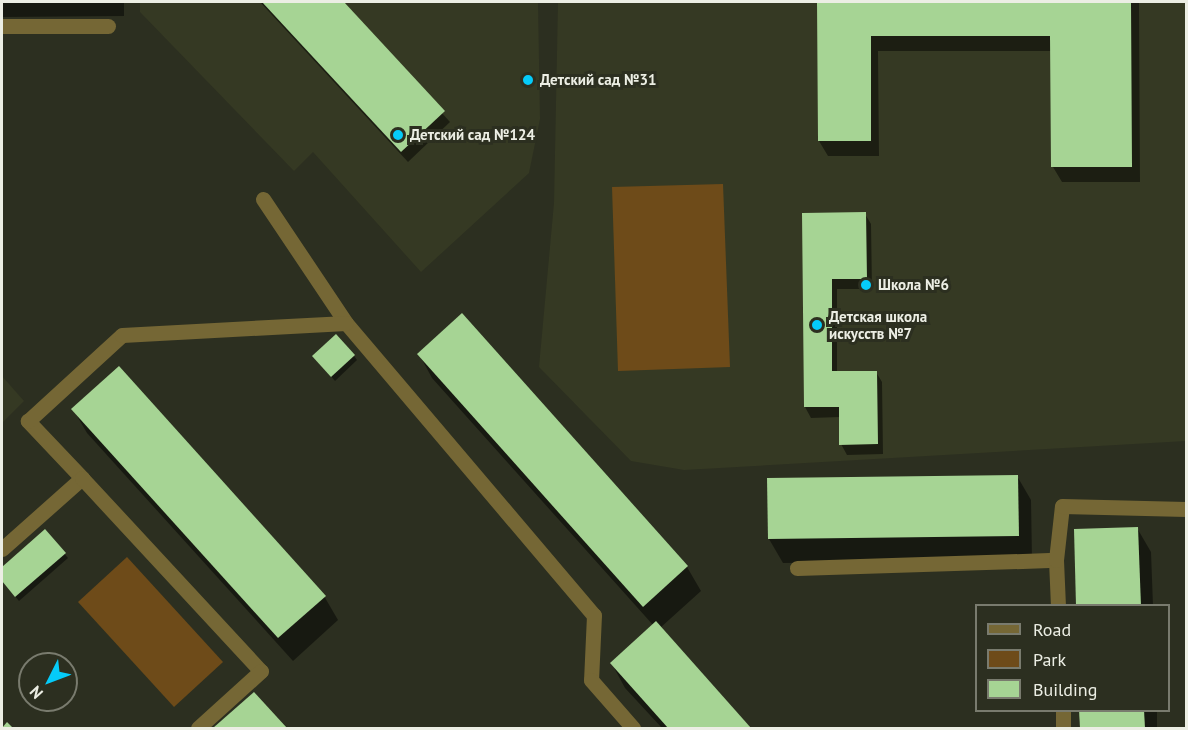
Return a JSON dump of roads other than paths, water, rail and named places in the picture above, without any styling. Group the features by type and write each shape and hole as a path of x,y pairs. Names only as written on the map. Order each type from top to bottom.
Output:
{"lane":[{"path":"2,26 108,26"},
{"path":"263,199 346,322 594,615 591,680 633,729"},
{"path":"198,729 261,671 28,421 122,335 346,322"},
{"path":"2,549 82,478"},
{"path":"1058,604 1056,560 1062,506 1186,509"},
{"path":"797,568 1056,560"},
{"path":"1063,712 1063,729"}],"place":[{"name":"Детский сад №31","path":"528,80"},
{"name":"Детский сад №124","path":"398,135"},
{"name":"Школа №6","path":"866,285"},
{"name":"Детская школа искусств №7","path":"817,325"}]}
